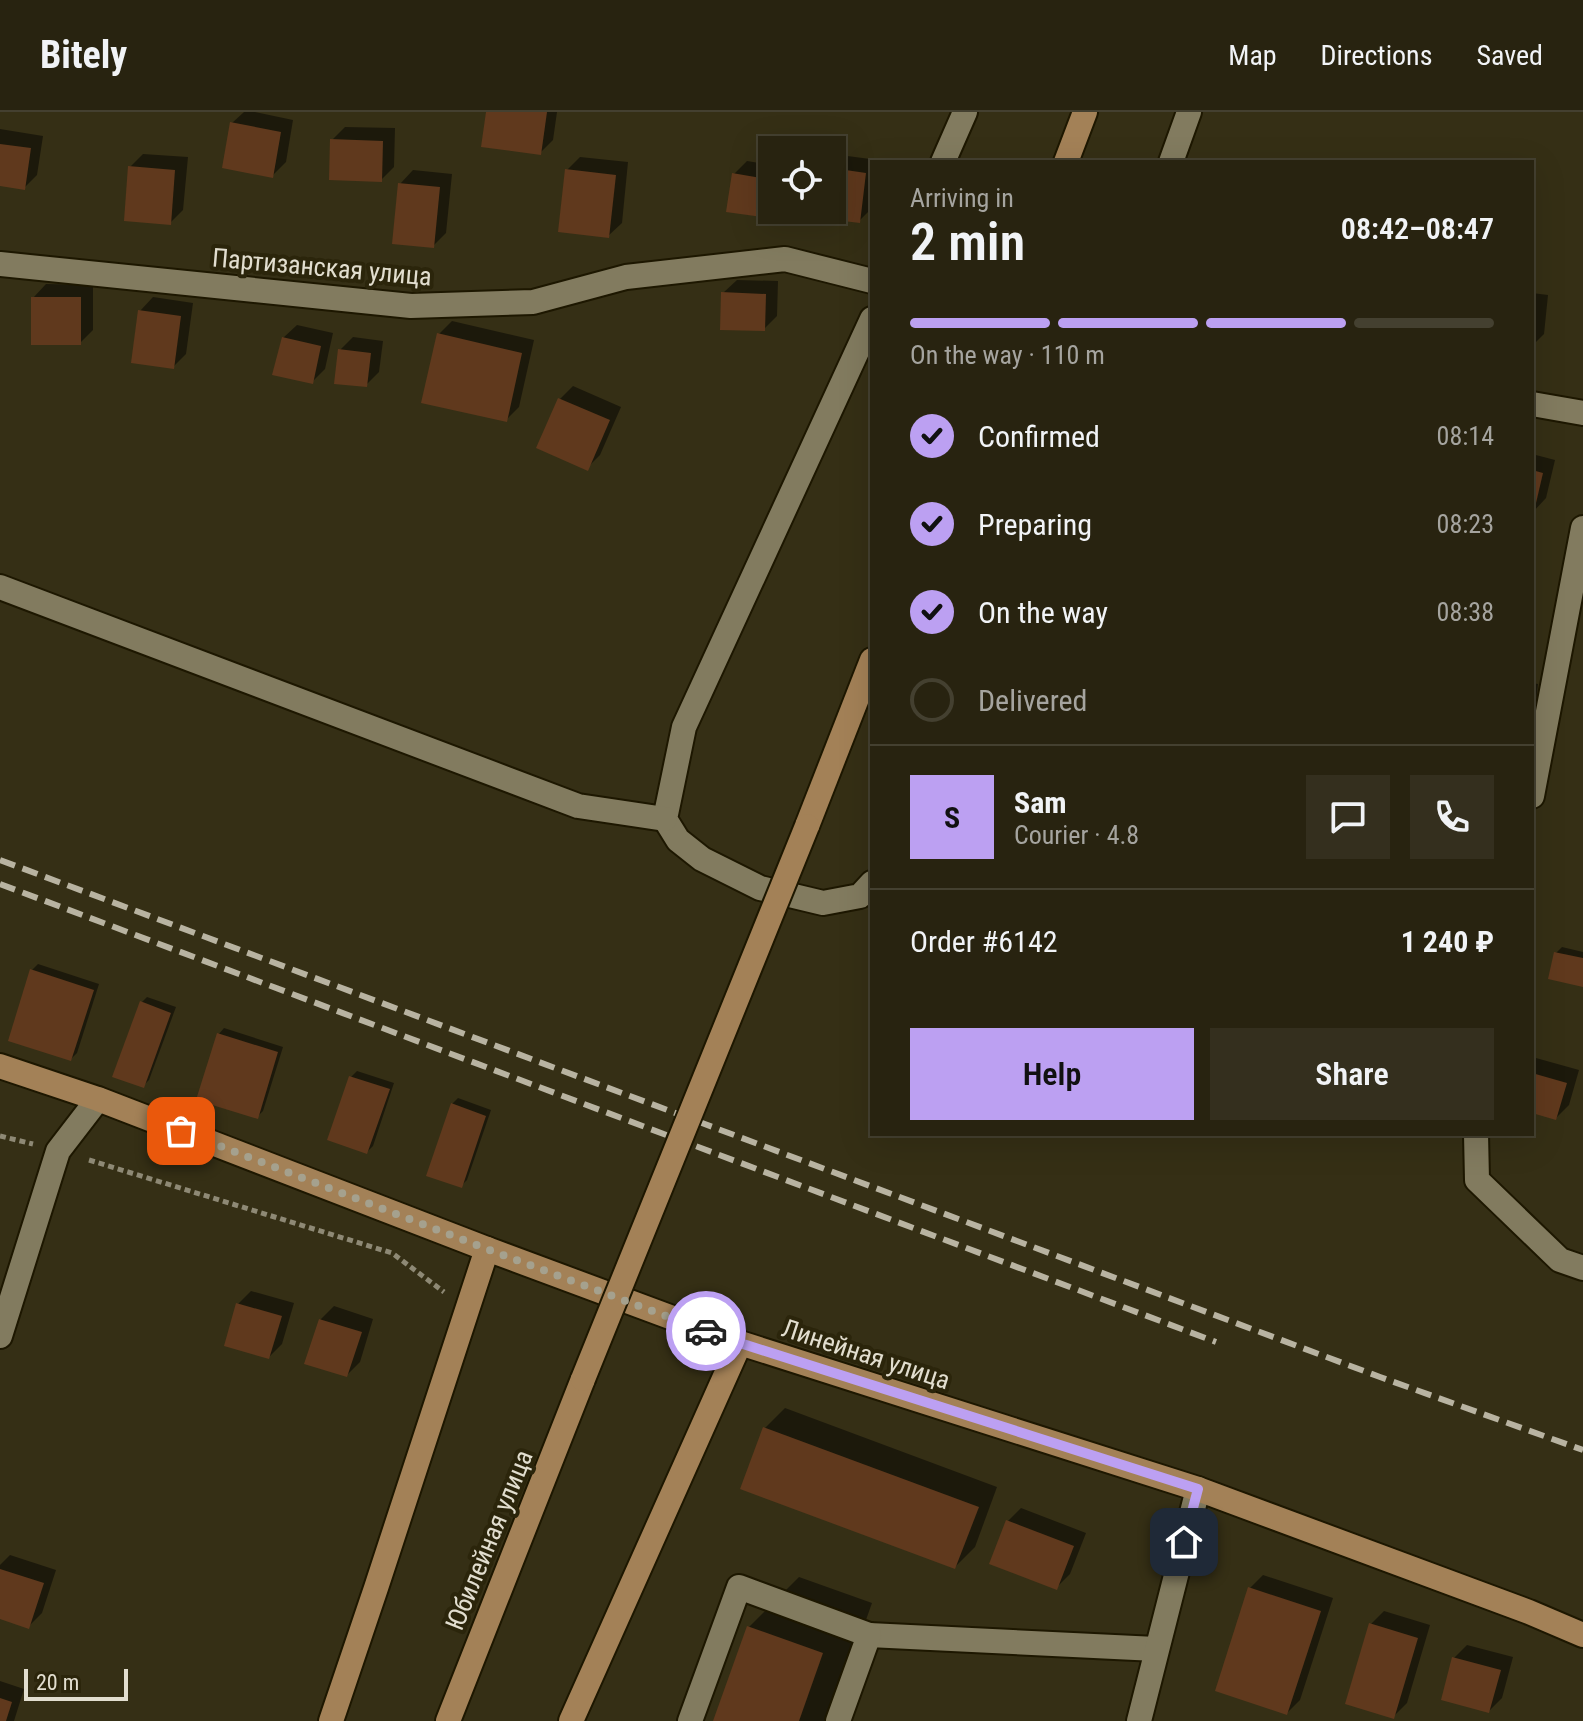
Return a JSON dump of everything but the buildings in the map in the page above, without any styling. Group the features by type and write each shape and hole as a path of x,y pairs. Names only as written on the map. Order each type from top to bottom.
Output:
{"main road":[{"path":"1067,160 1085,112"},
{"name":"Юбилейная улица","path":"448,1721 870,665"},
{"name":"Линейная улица","path":"0,1066 98,1099 740,1343 1198,1489 1583,1635"},
{"path":"331,1721 487,1249"},
{"path":"571,1721 740,1343"}],"street":[{"path":"944,160 965,112"},
{"path":"1172,160 1189,112"},
{"name":"Партизанская улица","path":"0,264 411,306 533,302 626,277 785,259 870,280"},
{"path":"868,898 823,903 760,888 702,859 678,840 665,819 684,727 870,323"},
{"path":"1534,404 1583,413"},
{"path":"1534,785 1583,528"},
{"path":"0,587 578,806 665,819"},
{"path":"0,1336 58,1151 98,1099"},
{"path":"1476,1136 1477,1180 1560,1260 1583,1268"},
{"path":"1139,1721 1198,1489"},
{"path":"690,1721 739,1587 869,1635 1156,1649"},
{"path":"838,1721 869,1635"}],"path":[{"path":"0,1136 392,1253 467,1310"}],"railway":[{"path":"0,860 1380,1377 1583,1450"},
{"path":"0,884 1216,1342"}],"way so far":[{"path":"181,1131 706,1331"}],"route":[{"path":"706,1331 1198,1489 1184,1542"}]}
